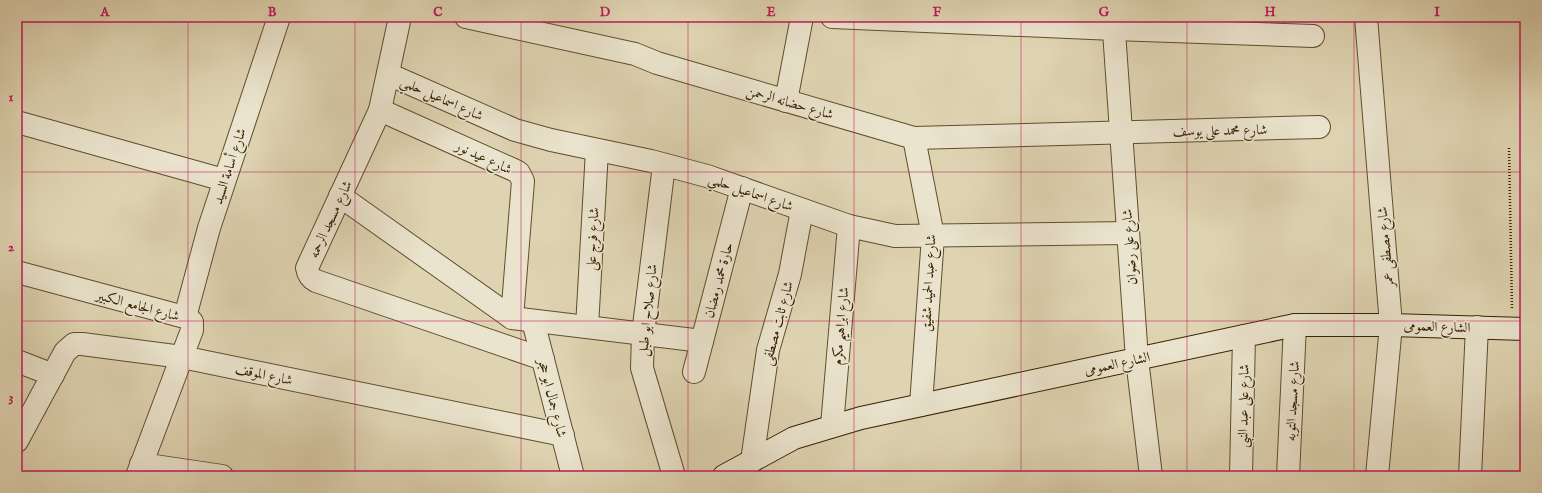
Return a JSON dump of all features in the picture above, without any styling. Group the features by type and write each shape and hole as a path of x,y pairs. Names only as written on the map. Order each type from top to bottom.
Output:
{"street":[{"name":"شارع أسامة السيد","path":"184,317 224,180 279,17"},
{"name":"شارع مسجد الرحمه","path":"400,17 380,110 307,268 308,272 312,279 543,359"},
{"name":"شارع حضانه الرحمن","path":"466,17 635,54 657,63 914,138 1120,132"},
{"path":"786,101 802,17"},
{"path":"832,17 1113,23 1313,36"},
{"name":"شارع مصطفى عمر","path":"1366,17 1391,325 1377,476"},
{"name":"شارع على رضوان","path":"1113,23 1137,358 1151,476"},
{"name":"شارع اسماعيل حلمي","path":"388,74 515,130 551,140 707,176 849,226 895,236 1128,233"},
{"name":"شارع عيد نور","path":"380,110 516,171 522,177 523,181 512,318"},
{"path":"17,122 224,180"},
{"name":"شارع محمد على يوسف","path":"1120,132 1319,127"},
{"name":"شارع عبد الحميد شفيق","path":"914,138 932,236 921,405"},
{"name":"شارع فرج على","path":"587,327 598,150"},
{"name":"شارع صلاح ابو طبل","path":"664,165 643,334 642,368 674,476"},
{"name":"حارة محمد رمضان","path":"694,372 742,188"},
{"path":"340,196 512,318 702,341"},
{"name":"شارع ثابت مصطفى","path":"752,461 768,350 790,274 802,210"},
{"name":"شارع ابراهيم مكرم","path":"832,426 849,226"},
{"name":"شارع الجامع الكبير","path":"17,272 184,317 190,320 193,327 139,470"},
{"name":"شارع جمال ابو حجر","path":"533,321 573,476"},
{"name":"الشارع العمومى","path":"724,476 794,438 832,426 921,405 1295,325 1391,325 1519,328"},
{"name":"شارع مسجد التوبه","path":"1288,476 1295,325"},
{"path":"1470,476 1477,327"},
{"name":"شارع على عبد النبى","path":"1241,476 1244,336"},
{"name":"شارع الموقف","path":"17,441 65,352 74,344 182,357 563,436"},
{"path":"17,361 53,375"},
{"path":"139,470 222,476"}],"path":[{"path":"1509,148 1519,328"}]}
